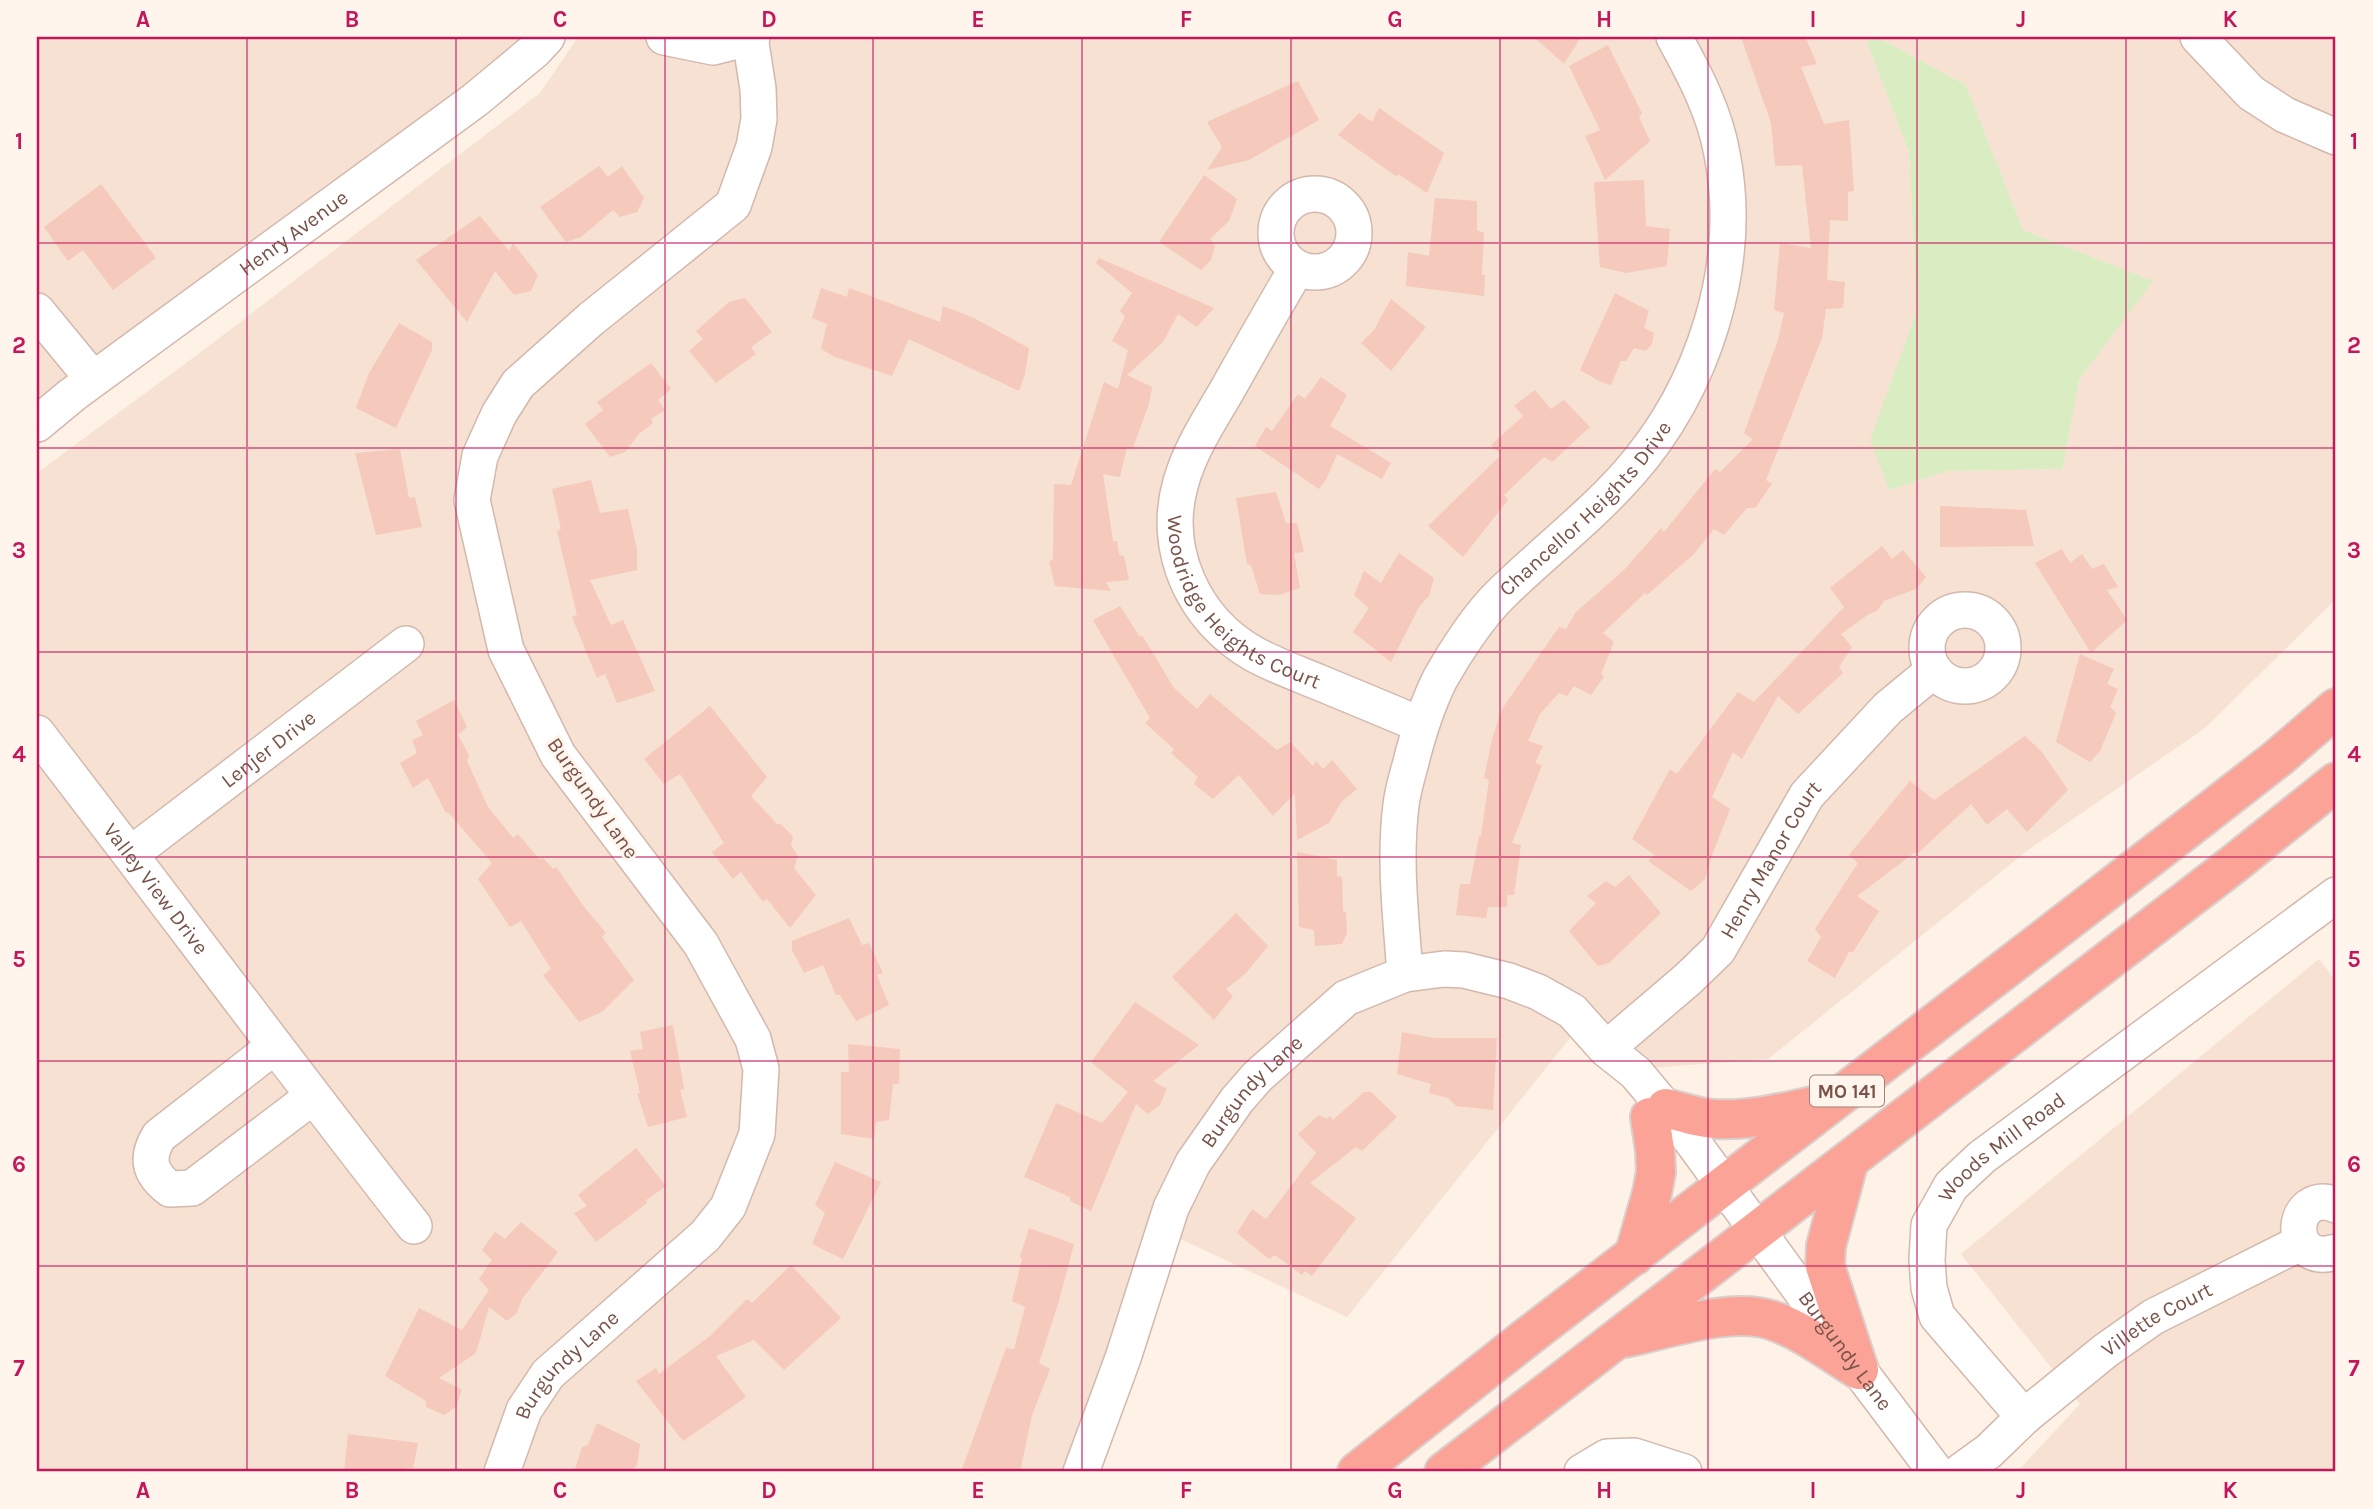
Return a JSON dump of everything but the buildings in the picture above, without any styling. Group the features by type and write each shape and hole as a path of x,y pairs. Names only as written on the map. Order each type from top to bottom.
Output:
{"highway":[{"name":"MO 141","path":"1357,1472 2245,784 2336,708"},
{"name":"MO 141","path":"1444,1472 2235,863 2336,782"},
{"path":"1634,1256 1653,1193 1658,1112 1711,1119 1738,1119 1771,1116 1834,1101"},
{"path":"1849,1160 1826,1245 1825,1266 1858,1370"},
{"path":"1613,1340 1743,1315 1772,1320 1802,1334 1858,1370"}],"street":[{"name":"Henry Avenue","path":"43,407 93,379 475,100 547,37"},
{"path":"664,37 713,47 751,37"},
{"name":"Burgundy Lane","path":"502,1472 524,1410 548,1374 705,1236 728,1207 757,1134 761,1069 753,1038 701,944 558,755 506,650 472,499 480,456 499,414 518,384 591,319 733,205 754,147 759,119 751,37"},
{"name":"Chancellor Heights Drive","path":"1405,974 1398,863 1401,803 1421,725 1440,680 1499,595 1591,512 1629,473 1662,430 1706,341 1719,291 1727,244 1728,203 1722,153 1707,103 1674,37"},
{"path":"2198,37 2251,93 2285,115 2336,137"},
{"name":"Woodridge Heights Court","path":"1297,268 1192,450 1180,483 1175,511 1180,562 1191,592 1208,616 1238,643 1280,667 1421,725"},
{"path":"37,311 93,379"},
{"name":"Lenjer Drive","path":"131,854 406,644"},
{"name":"Henry Manor Court","path":"1606,1049 1718,950 1807,795 1888,708 1934,670"},
{"name":"Valley View Drive","path":"37,733 312,1097 414,1226"},
{"name":"Woods Mill Road","path":"2024,1417 1937,1316 1927,1260 1929,1225 1951,1186 1982,1157 2336,895"},
{"name":"Burgundy Lane","path":"1081,1472 1123,1358 1171,1208 1193,1163 1237,1100 1258,1076 1346,998 1405,974 1444,969 1464,970 1509,981 1538,992 1572,1011 1606,1049 1636,1073 1658,1112 1718,1191 1755,1231 1936,1472"},
{"path":"275,1046 159,1136 152,1148 154,1174 170,1189 192,1188 312,1097"},
{"path":"2336,1205 2323,1202 2311,1206 2299,1220 2298,1229 2302,1242 2316,1254 2336,1252"},
{"name":"Villette Court","path":"2024,1417 2105,1351 2153,1317 2302,1242"},
{"path":"1961,1472 1989,1451 2024,1417"},
{"path":"1582,1472 1607,1457 1634,1456 1684,1472"}],"shaded area":[{"path":"37,37 525,37 37,401"},
{"path":"578,37 1865,37 1909,153 1917,310 1871,440 1889,490 1948,471 2063,469 2079,380 2152,281 2023,230 1966,85 1877,37 2336,37 2336,599 2205,728 2028,850 1768,1059 1649,1068 1593,1009 1347,1317 1155,1227 1067,1472 37,1472 37,473 197,355 540,93"},
{"path":"2319,959 2336,981 2336,1472 2017,1472 2080,1404 1961,1254"}],"green space":[{"path":"1865,37 1877,37 1966,85 2023,230 2153,281 2079,380 2063,469 1948,471 1889,490 1870,440 1917,310 1909,153"}]}
